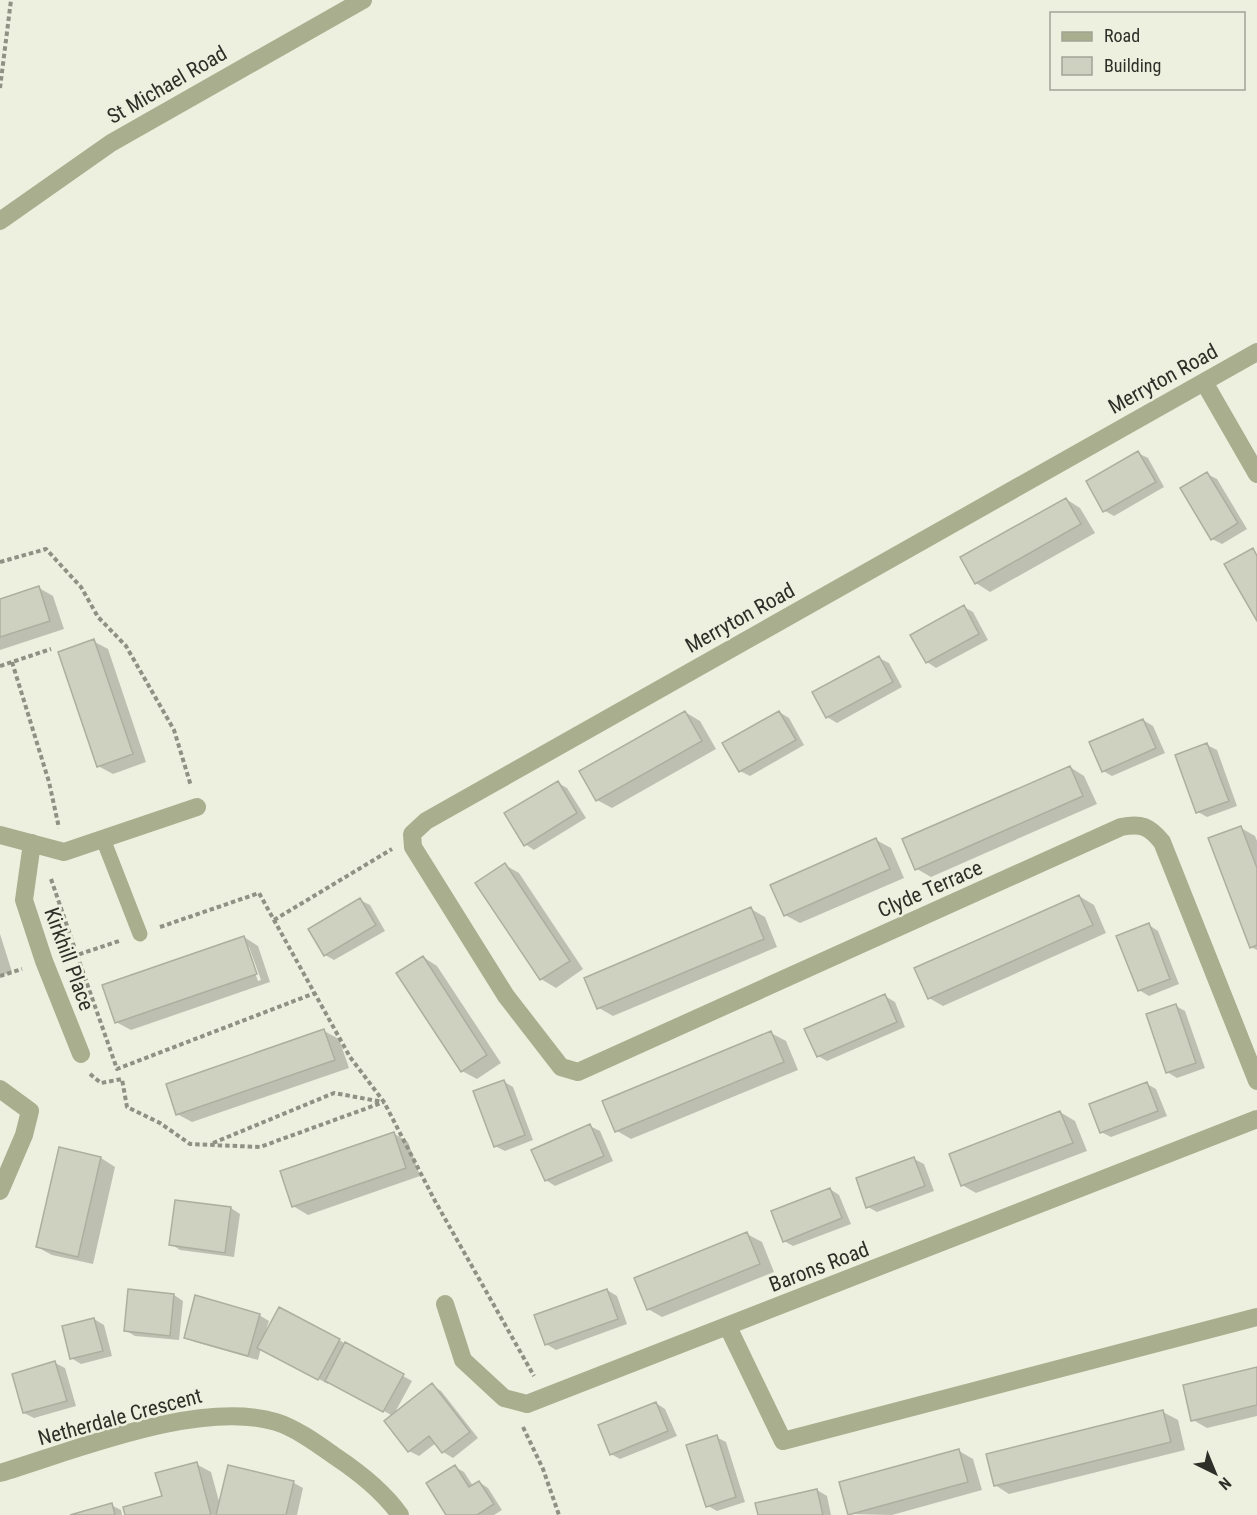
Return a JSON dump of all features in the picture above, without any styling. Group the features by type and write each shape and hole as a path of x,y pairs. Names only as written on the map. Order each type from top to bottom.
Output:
{"street":[{"name":"St Michael Road","path":"0,220 111,143 363,0"},
{"name":"Merryton Road","path":"412,834 426,821 1257,352"},
{"path":"1204,382 1257,474"},
{"path":"0,835 59,850 103,839 197,807"},
{"name":"Clyde Terrace","path":"412,834 413,847 506,996 561,1067 578,1072 1121,827 1139,824 1151,829 1162,842 1257,1081"},
{"name":"Kirkhill Place","path":"32,843 24,900 44,962 81,1054"},
{"path":"0,1089 30,1111 24,1135 0,1191"},
{"name":"Barons Road","path":"509,1399 527,1404 546,1397 1257,1119"},
{"path":"445,1304 463,1360 504,1398 509,1399"},
{"path":"728,1327 783,1441 1257,1317"},
{"name":"Netherdale Crescent","path":"0,1473 161,1425 216,1415 277,1422 363,1475 400,1515"}],"lane":[{"path":"103,839 140,934"}],"path":[{"path":"0,88 10,0"},
{"path":"0,562 46,549 81,587 98,617 126,645 174,730 197,807"},
{"path":"0,666 51,649"},
{"path":"12,662 50,782 59,850 49,873 122,1080 127,1107 160,1123 190,1144 260,1147 384,1102"},
{"path":"274,920 393,848 412,834"},
{"path":"78,956 259,893 350,1057 384,1102 435,1201 546,1397"},
{"path":"117,1069 315,993"},
{"path":"81,1054 86,1071 101,1083 122,1080"},
{"path":"209,1145 334,1092 384,1102"},
{"path":"509,1399 543,1469 560,1515"}],"building":[{"path":"1138,451 1156,482 1103,512 1086,481"},
{"path":"1207,472 1238,523 1211,540 1180,488"},
{"path":"1066,498 1081,524 975,584 960,557"},
{"path":"1253,548 1257,556 1257,621 1224,564"},
{"path":"39,586 50,621 0,637 0,599"},
{"path":"964,605 979,634 926,663 910,635"},
{"path":"94,639 133,754 97,767 58,652"},
{"path":"879,656 893,682 826,718 812,692"},
{"path":"685,711 702,741 596,801 579,771"},
{"path":"779,711 796,740 739,772 722,743"},
{"path":"1143,719 1156,748 1102,772 1089,742"},
{"path":"1207,743 1229,801 1196,813 1175,755"},
{"path":"1070,766 1083,796 915,870 902,839"},
{"path":"558,781 577,813 524,846 504,813"},
{"path":"1241,826 1257,868 1257,945 1250,948 1208,838"},
{"path":"876,838 890,869 784,916 770,885"},
{"path":"505,863 570,961 540,980 475,883"},
{"path":"1079,895 1093,925 928,999 914,968"},
{"path":"360,898 376,925 324,956 308,929"},
{"path":"751,907 764,939 597,1009 584,978"},
{"path":"1149,923 1170,979 1138,991 1116,936"},
{"path":"244,936 257,974 115,1023 102,985"},
{"path":"423,956 487,1055 461,1072 396,973"},
{"path":"885,994 897,1022 817,1057 804,1029"},
{"path":"1176,1004 1196,1063 1166,1073 1146,1014"},
{"path":"324,1029 335,1060 176,1115 166,1084"},
{"path":"771,1031 784,1062 615,1132 602,1101"},
{"path":"504,1080 525,1135 494,1147 473,1091"},
{"path":"1147,1082 1158,1111 1100,1133 1089,1104"},
{"path":"1060,1111 1073,1143 961,1186 949,1154"},
{"path":"590,1124 604,1156 545,1181 531,1150"},
{"path":"394,1132 406,1168 292,1207 280,1171"},
{"path":"59,1147 101,1157 78,1257 36,1247"},
{"path":"914,1157 925,1186 866,1208 856,1178"},
{"path":"830,1188 842,1218 783,1242 771,1211"},
{"path":"175,1200 231,1207 225,1253 169,1245"},
{"path":"747,1232 760,1264 647,1310 634,1278"},
{"path":"128,1289 174,1294 170,1336 124,1331"},
{"path":"607,1289 618,1319 545,1345 534,1315"},
{"path":"195,1295 260,1314 248,1356 184,1338"},
{"path":"279,1307 340,1339 318,1380 257,1348"},
{"path":"94,1318 103,1351 70,1359 62,1326"},
{"path":"345,1342 404,1374 383,1412 325,1381"},
{"path":"55,1361 67,1401 23,1413 12,1374"},
{"path":"1257,1367 1257,1405 1191,1421 1183,1385"},
{"path":"432,1383 470,1432 442,1453 429,1436 408,1452 384,1421"},
{"path":"656,1402 668,1431 610,1455 598,1425"},
{"path":"1163,1410 1171,1442 994,1486 986,1454"},
{"path":"717,1435 736,1497 706,1507 686,1445"},
{"path":"959,1449 968,1482 848,1515 839,1482"},
{"path":"197,1462 211,1515 125,1515 123,1507 162,1496 155,1473"},
{"path":"228,1465 294,1481 286,1515 216,1515"},
{"path":"455,1465 469,1487 479,1481 494,1504 477,1515 446,1515 426,1483"},
{"path":"817,1489 823,1515 758,1515 755,1503"},
{"path":"112,1503 115,1515 70,1515"}]}
